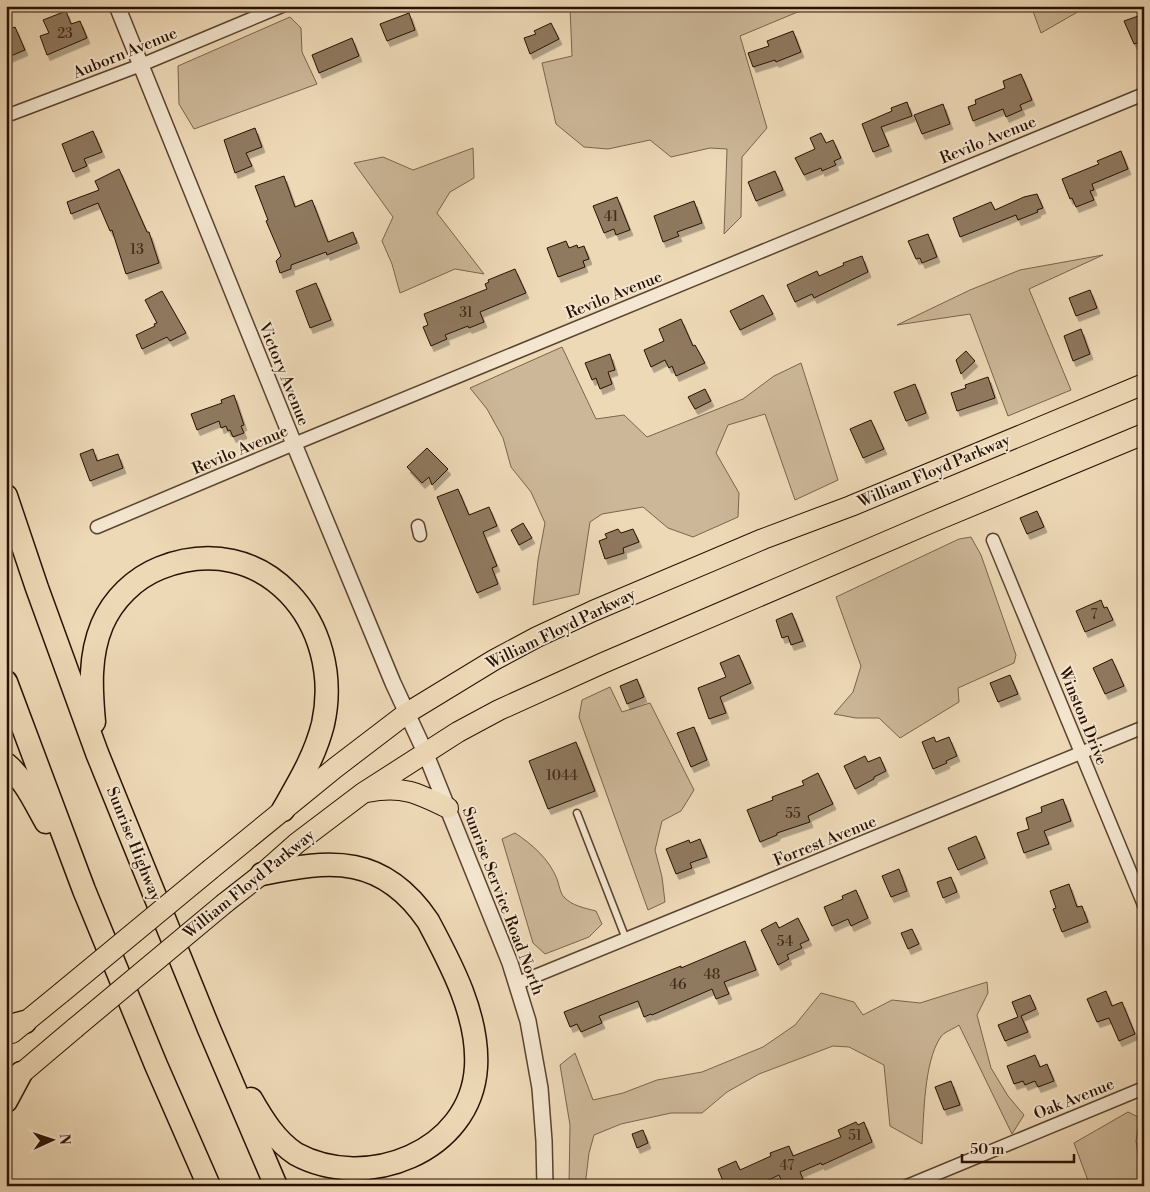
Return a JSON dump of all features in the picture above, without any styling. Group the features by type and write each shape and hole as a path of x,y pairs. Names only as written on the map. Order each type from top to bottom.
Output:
{"highway":[{"name":"William Floyd Parkway","path":"6,1037 15,1025 61,993 283,810 407,713 494,660 537,637 593,611 763,539 851,506 1144,384"},
{"name":"William Floyd Parkway","path":"14,1079 297,843 363,793 458,732 499,710 594,667 930,523 1144,434"},
{"name":"Sunrise Highway","path":"6,496 97,753 208,1029 276,1186"},
{"path":"97,753 91,684 94,652 102,624 119,598 142,577 172,564 200,559 227,560 241,563 268,575 293,596 311,623 322,652 325,670 325,704 319,738 310,762 283,810"},
{"path":"6,682 84,890 209,1186"},
{"path":"6,764 28,789 84,890"},
{"path":"363,793 406,790 422,795 448,808"},
{"path":"208,1029 262,1118 276,1137 296,1154 319,1166 331,1169 344,1172 369,1172 393,1168 412,1160 433,1146 452,1128 466,1106 471,1092 475,1080 476,1053 469,1015 453,972 435,934 412,900 386,879 366,870 342,864 308,865 262,874"},
{"path":"6,1101 14,1079"},
{"path":"189,1141 201,1186"}],"street":[{"name":"Victory Avenue","path":"117,6 294,444 425,752"},
{"name":"Auborn Avenue","path":"6,116 141,65 282,6"},
{"name":"Revilo Avenue","path":"97,528 294,444 1144,94"},
{"name":"Winston Drive","path":"992,540 1144,905"},
{"name":"Forrest Avenue","path":"518,983 1144,727"},
{"name":"Sunrise Service Road North","path":"425,752 518,983 528,1021 540,1088 545,1186"},
{"name":"Oak Avenue","path":"906,1186 1144,1088"}],"lane":[{"path":"577,813 626,939"}],"shaded area":[{"path":"812,6 740,36 767,128 742,157 741,217 724,234 727,149 710,148 671,157 650,140 608,149 584,147 556,124 542,63 572,56 570,7"},
{"path":"1031,6 1088,6 1041,33"},
{"path":"290,17 301,28 302,52 317,84 194,129 179,104 178,66"},
{"path":"473,148 474,178 450,192 437,213 484,274 455,269 400,293 392,264 382,241 393,217 354,163 383,157 413,170"},
{"path":"1103,255 1029,289 1071,390 1008,416 970,314 897,325 970,290 1020,270"},
{"path":"562,347 596,419 624,415 647,437 743,399 774,376 801,363 838,480 795,500 765,414 728,425 716,453 739,493 738,517 693,537 668,528 643,507 602,514 590,522 579,594 533,605 538,560 545,523 531,492 511,467 503,438 487,409 470,388"},
{"path":"971,537 981,555 1016,655 1014,663 958,688 959,702 900,738 879,718 856,718 834,714 853,692 861,666 836,597 959,539"},
{"path":"610,687 622,712 650,703 694,790 681,811 662,821 655,850 662,877 665,902 648,910 579,717 582,700"},
{"path":"515,833 528,842 550,865 567,900 575,905 596,911 602,924 589,937 545,954 533,943 502,839"},
{"path":"987,982 988,993 977,1015 991,1068 1008,1096 1024,1115 1012,1134 959,1025 941,1036 931,1061 924,1104 922,1144 890,1126 884,1065 849,1047 833,1046 759,1074 727,1092 702,1113 671,1113 621,1124 594,1135 589,1153 585,1186 569,1186 570,1125 560,1065 575,1053 593,1100 623,1093 657,1080 702,1072 763,1047 795,1025 821,993 854,1002 863,1015 892,1000 920,1003"},
{"path":"1128,1112 1140,1118 1136,1141 1141,1172 1144,1177 1144,1186 1090,1186 1074,1143"}],"building":[{"path":"66,11 71,24 80,21 87,38 47,55 40,36 49,33 43,20"},
{"path":"409,13 415,30 387,41 380,24"},
{"path":"1144,14 1144,41 1134,44 1124,21"},
{"path":"551,23 559,39 530,54 524,38 536,34 534,31"},
{"path":"15,27 25,50 6,58 6,30"},
{"path":"793,31 801,52 776,62 775,60 753,67 748,53 769,46 767,41"},
{"path":"352,38 359,56 319,73 312,55"},
{"path":"1021,74 1032,100 1020,105 1022,110 1006,117 1003,109 973,121 968,107 976,104 975,100 1005,88 1003,81"},
{"path":"907,102 912,116 881,127 889,146 873,152 862,124 892,111 891,108"},
{"path":"943,104 950,124 922,134 914,115"},
{"path":"255,128 262,147 246,153 252,166 235,173 224,140"},
{"path":"93,131 102,152 84,159 87,166 73,172 62,144"},
{"path":"821,133 826,143 833,140 841,158 834,161 836,165 822,171 821,168 804,175 795,158 815,149 810,138"},
{"path":"1121,151 1128,169 1092,184 1094,190 1090,191 1094,200 1076,207 1072,198 1070,199 1062,179 1099,164 1097,161"},
{"path":"119,169 147,232 149,232 159,263 126,274 112,230 110,231 98,203 71,214 67,202 99,190 95,181"},
{"path":"775,171 783,190 756,201 748,182"},
{"path":"284,176 295,207 312,200 328,242 353,232 357,243 327,255 326,252 291,265 291,269 280,273 276,261 281,256 266,221 268,220 255,186"},
{"path":"1037,194 1043,208 1037,210 1038,212 1018,220 1016,215 960,237 953,218 991,202 995,210 1024,197"},
{"path":"617,197 630,230 616,235 614,229 604,233 593,206"},
{"path":"694,201 702,223 677,232 679,236 663,242 654,216"},
{"path":"928,234 937,257 922,263 920,258 916,259 908,241"},
{"path":"566,241 569,248 577,245 578,248 584,246 589,259 583,261 585,267 558,277 547,248"},
{"path":"862,256 868,272 814,298 812,294 795,302 787,285 817,271 819,276 844,265 843,263"},
{"path":"515,269 526,293 480,312 484,322 445,335 447,339 431,346 423,327 428,325 424,314 487,289 485,284 489,282 488,280"},
{"path":"316,283 331,320 310,328 296,291"},
{"path":"1090,290 1097,308 1076,316 1069,298"},
{"path":"162,291 186,333 170,341 167,337 142,349 136,335 155,326 154,324 157,323 145,300"},
{"path":"763,295 773,314 740,330 730,311"},
{"path":"681,319 693,346 695,345 705,363 676,376 672,366 669,368 665,360 651,367 644,350 664,341 659,329"},
{"path":"1081,329 1090,354 1073,361 1064,336"},
{"path":"966,351 975,361 961,374 956,360"},
{"path":"610,354 615,370 608,372 612,384 600,389 596,378 592,380 585,363"},
{"path":"988,377 995,398 957,411 951,393 966,388 965,385"},
{"path":"915,384 926,413 906,421 894,392"},
{"path":"705,389 711,401 695,409 688,397"},
{"path":"234,395 244,425 241,426 244,433 233,437 226,426 221,428 219,421 197,430 191,414 222,403 221,400"},
{"path":"871,420 884,449 863,458 850,429"},
{"path":"427,448 448,469 432,485 429,477 422,483 407,467"},
{"path":"93,449 97,461 118,454 123,468 90,481 80,454"},
{"path":"458,489 469,515 489,507 497,526 483,532 497,566 492,568 498,584 477,593 437,497"},
{"path":"1037,511 1044,527 1027,534 1020,518"},
{"path":"523,523 532,538 519,545 511,530"},
{"path":"618,529 621,533 633,529 639,542 623,548 624,553 605,559 599,541 607,538 605,534"},
{"path":"1101,600 1104,608 1107,607 1113,620 1085,632 1076,611"},
{"path":"792,613 803,641 791,645 788,636 782,638 776,620"},
{"path":"739,655 751,683 720,697 726,713 709,719 698,688 726,677 720,663"},
{"path":"1112,659 1124,686 1105,694 1093,668"},
{"path":"1010,675 1018,694 998,702 990,683"},
{"path":"637,679 644,697 627,704 620,686"},
{"path":"694,727 707,760 691,767 677,733"},
{"path":"934,737 936,742 949,737 957,756 933,769 922,742"},
{"path":"576,742 595,791 548,809 529,761"},
{"path":"865,756 868,762 880,757 886,771 855,789 844,766"},
{"path":"818,773 833,804 808,816 810,822 777,833 777,835 760,842 747,810 773,800 772,797 804,785 802,781"},
{"path":"1063,799 1071,821 1044,831 1049,844 1024,853 1017,833 1029,829 1026,818 1042,812 1041,807"},
{"path":"976,836 985,858 958,870 948,848"},
{"path":"700,839 707,857 690,863 692,868 676,874 666,849 689,840 690,843"},
{"path":"899,869 907,891 891,897 882,876"},
{"path":"951,877 957,892 943,898 937,882"},
{"path":"1069,884 1077,907 1082,906 1088,922 1062,932 1053,909 1056,908 1050,891"},
{"path":"856,890 868,918 851,926 848,919 832,926 824,907 843,899 842,896"},
{"path":"798,918 809,940 800,944 802,948 787,955 789,959 778,965 761,930 776,922 779,928"},
{"path":"912,929 919,944 908,949 901,933"},
{"path":"745,941 756,970 724,982 729,994 716,999 712,989 644,1017 638,1001 599,1016 602,1023 581,1032 577,1024 570,1027 564,1012 681,966 681,968"},
{"path":"1106,991 1112,1006 1122,1002 1135,1034 1119,1041 1109,1018 1097,1022 1087,999"},
{"path":"1030,995 1036,1009 1021,1016 1028,1032 1005,1041 998,1025 1018,1017 1012,1002"},
{"path":"1035,1055 1040,1067 1047,1064 1054,1081 1038,1087 1035,1081 1025,1085 1023,1081 1014,1084 1007,1066"},
{"path":"951,1081 960,1105 944,1110 935,1087"},
{"path":"856,1122 858,1125 864,1122 872,1142 822,1165 821,1163 800,1172 803,1179 784,1186 779,1175 756,1186 725,1186 718,1169 736,1161 740,1170 771,1156 770,1153 789,1146 793,1156 841,1137 838,1130"},
{"path":"643,1130 648,1143 637,1148 632,1134"}]}
